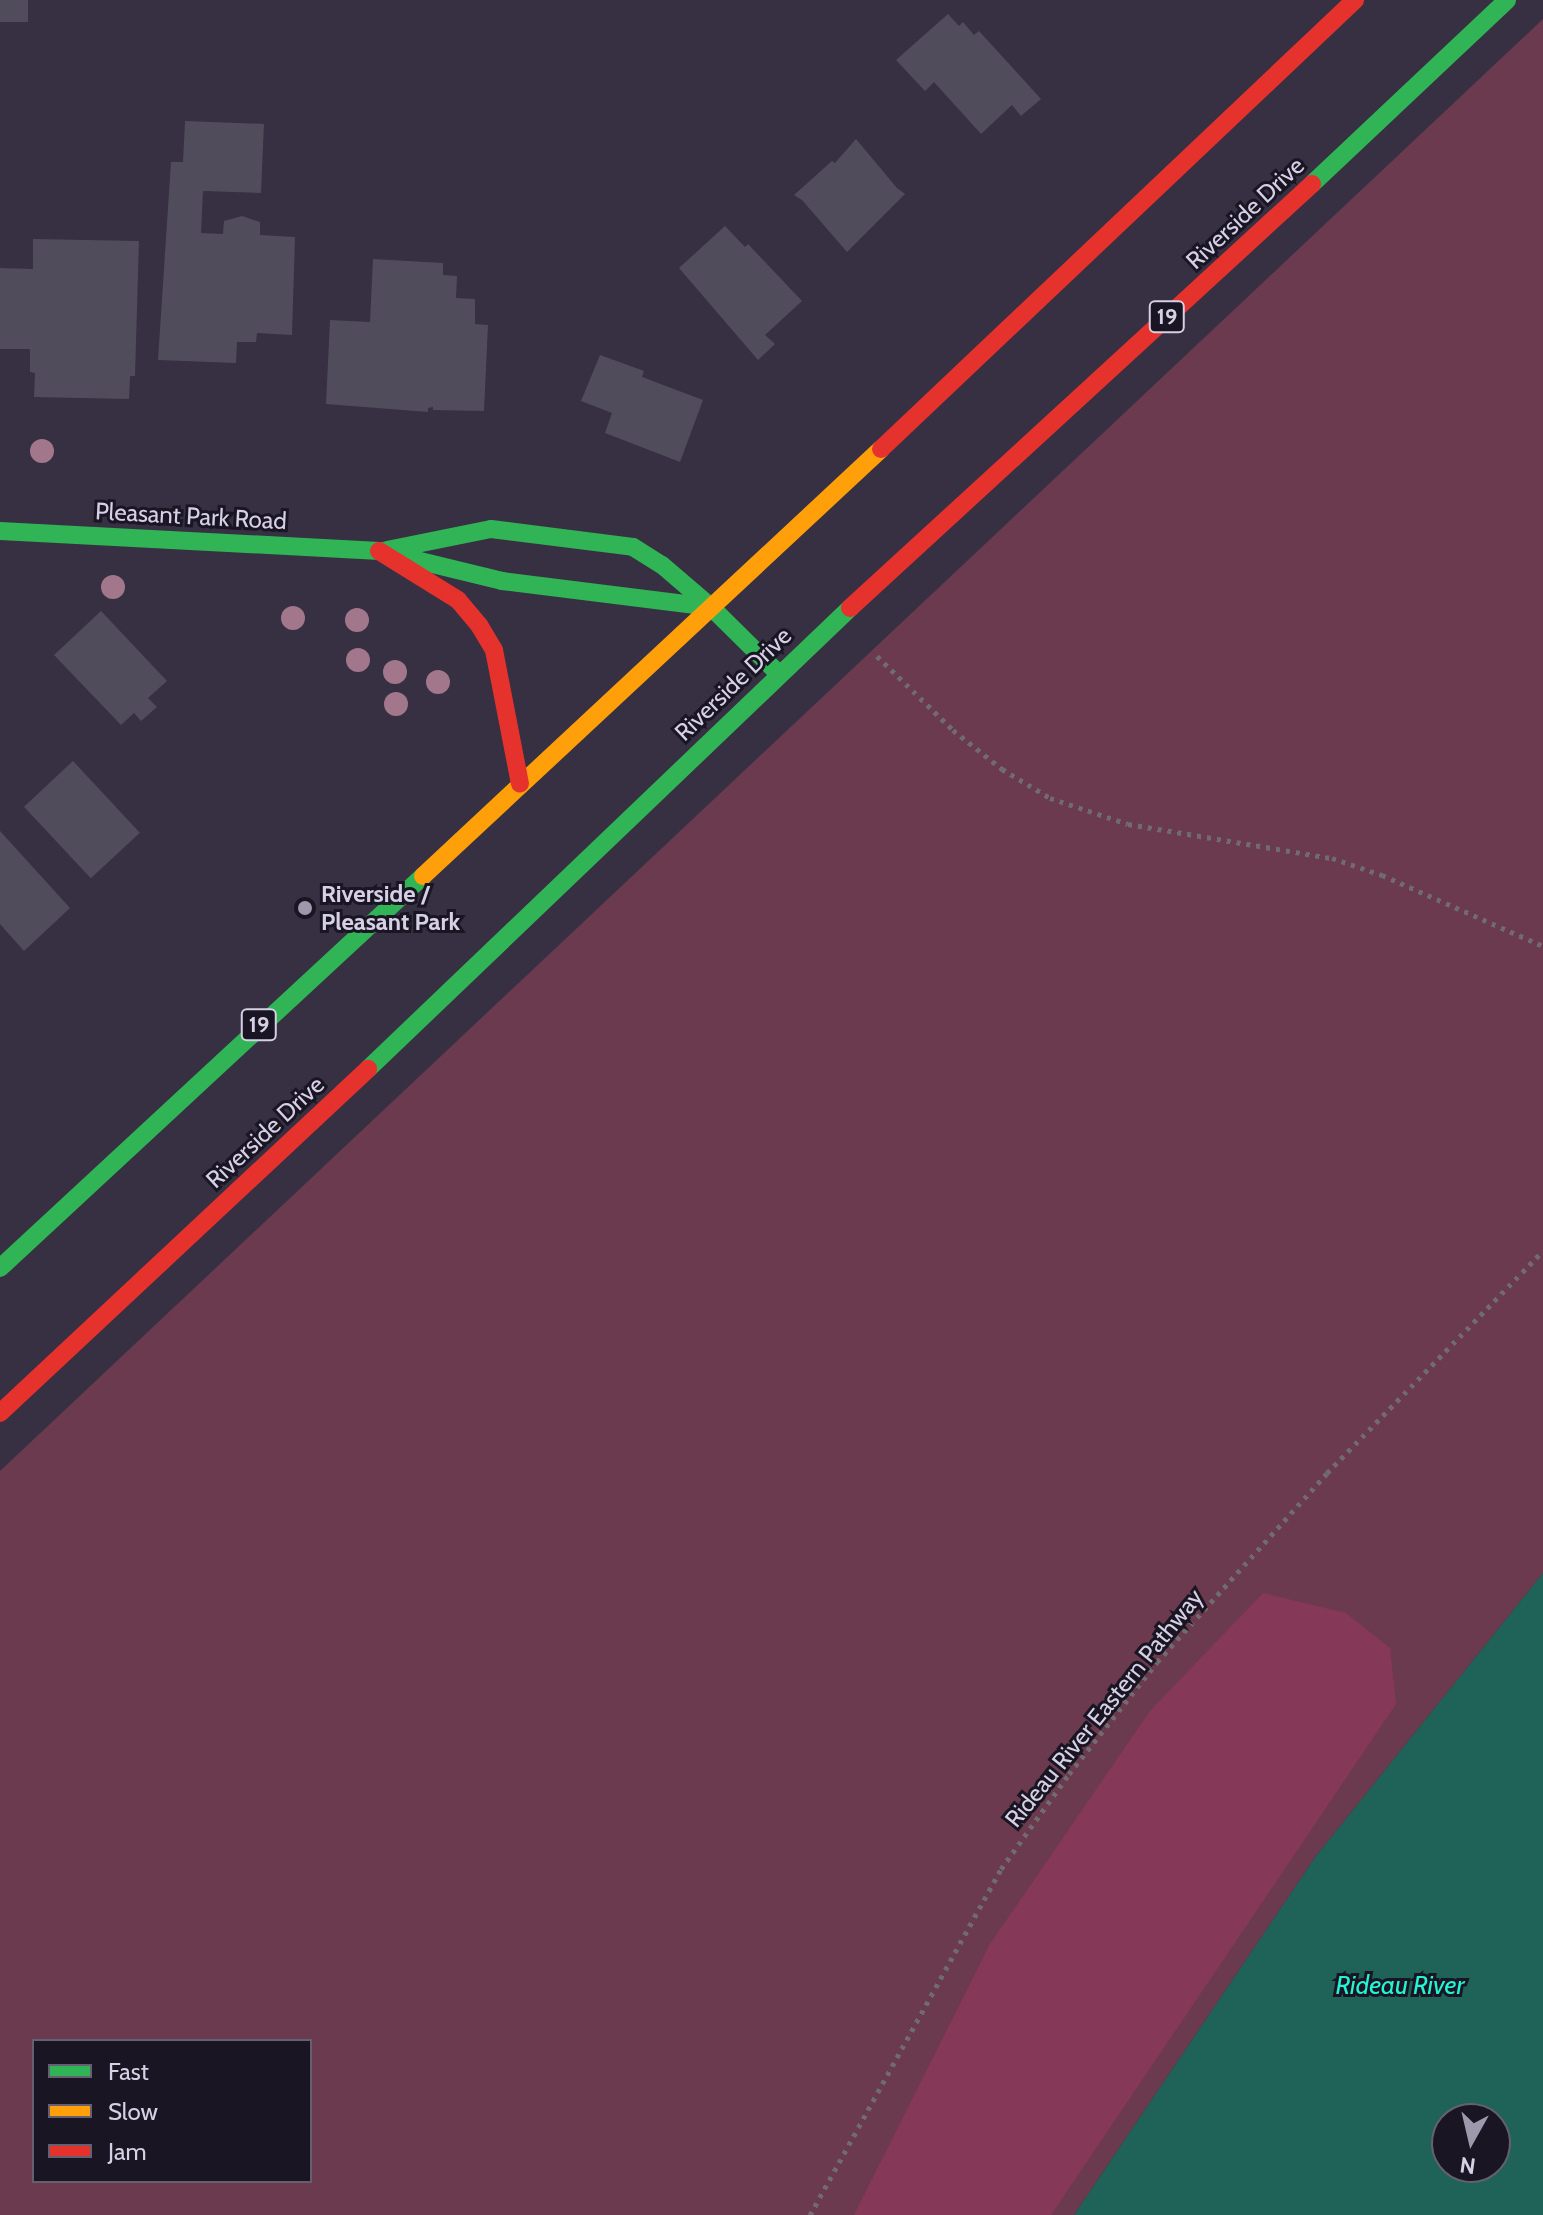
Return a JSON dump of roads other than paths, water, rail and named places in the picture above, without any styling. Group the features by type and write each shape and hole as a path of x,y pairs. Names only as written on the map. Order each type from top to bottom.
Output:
{"main road":[{"name":"19","path":"0,1268 711,607 1355,0"},
{"name":"Riverside Drive","path":"0,1413 338,1098 778,673 1286,209 1507,0"},
{"name":"Pleasant Park Road","path":"379,551 491,529 633,547 662,565 711,607 778,673"},
{"name":"Pleasant Park Road","path":"0,531 379,551 502,581 711,607"},
{"path":"379,551 458,600 479,625 494,650 520,784"}],"water":[{"name":"Rideau River","path":"1543,1573 1543,2215 1074,2215 1316,1856"}],"place":[{"name":"Riverside / Pleasant Park","path":"305,908"}]}
